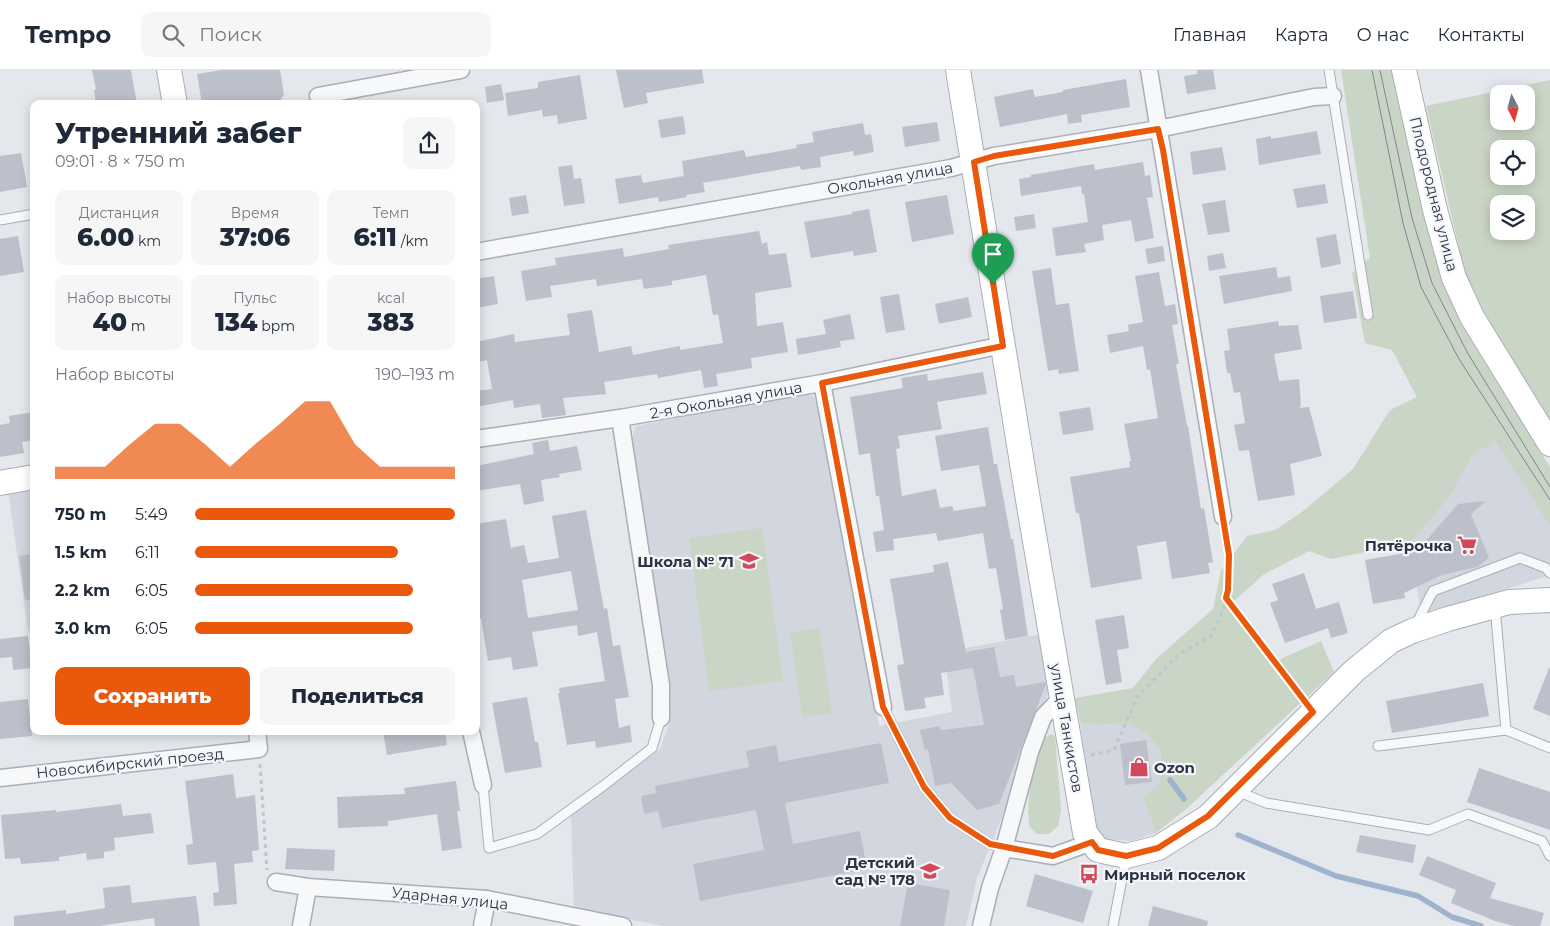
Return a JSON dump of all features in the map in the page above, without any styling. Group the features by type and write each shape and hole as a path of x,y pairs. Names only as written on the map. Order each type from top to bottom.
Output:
{"main road":[{"path":"170,70 174,100"},
{"name":"улица Танкистов","path":"958,70 1085,833 1092,842"},
{"name":"Плодородная улица","path":"1404,70 1435,210 1454,278 1472,317 1550,444"},
{"path":"0,483 30,478"},
{"path":"1092,842 1098,850 1126,856 1158,848 1208,816 1354,671 1391,641 1412,631 1448,619 1509,602 1550,600"}],"street":[{"path":"318,96 461,70"},
{"path":"1149,70 1223,516"},
{"name":"Окольная улица","path":"480,251 950,168 994,156 1158,129 1314,98 1333,96"},
{"name":"2-я Окольная улица","path":"480,437 620,418 822,383 1003,346"},
{"path":"822,383 883,707"},
{"path":"620,418 661,685 661,718"},
{"path":"981,926 990,888 1004,848 1030,752 1043,717 1062,697"},
{"path":"257,735 259,749"},
{"path":"472,735 483,785"},
{"name":"Новосибирский проезд","path":"0,778 259,749"},
{"path":"1004,848 1053,856 1092,842"},
{"name":"Ударная улица","path":"276,882 308,887 487,899 623,926"},
{"path":"301,926 308,887"},
{"path":"482,926 487,899"}],"lane":[{"path":"1329,70 1368,315"},
{"path":"0,220 30,215"},
{"path":"1412,631 1433,591 1520,558 1546,568 1550,573"},
{"path":"1495,606 1506,730"},
{"path":"883,707 924,787 950,818 990,844 1004,848"},
{"path":"483,785 489,848 538,834 652,748 661,718"},
{"path":"1378,746 1506,730 1550,748"},
{"path":"1235,790 1266,803 1429,830 1468,814 1542,841 1550,856"},
{"path":"1112,926 1126,856"}],"path":[{"path":"1072,758 1114,750 1137,698 1179,654 1211,636 1223,611 1228,590 1229,555 1223,516"},
{"path":"1226,598 1313,712"},
{"path":"259,749 267,870 270,877 276,882"}],"shaded area":[{"name":"Школа № 71","path":"801,394 813,396 820,409 879,726 952,712 944,652 1042,634 1050,690 977,878 966,926 664,926 574,909 571,815 660,749 670,722 671,694 630,443 636,426"},
{"path":"1495,440 1550,526 1550,575 1421,614 1410,543 1450,497 1472,456"},
{"path":"30,486 30,630 28,630 8,490"},
{"path":"1080,722 1098,725 1127,723 1147,734 1161,750 1160,782 1143,798 1156,833 1131,841 1104,839 1094,824"}],"green space":[{"path":"1341,70 1392,70 1423,215 1444,280 1475,347 1550,467 1550,526 1495,441 1472,456 1450,497 1410,543 1331,559 1309,551 1263,575 1231,604 1276,661 1321,641 1334,672 1185,810 1156,833 1143,798 1160,782 1161,750 1147,734 1127,723 1098,725 1080,722 1075,698 1133,688 1156,659 1213,609 1221,571 1247,536 1275,530 1302,512 1353,469 1390,410 1417,397 1392,350 1365,343 1352,273 1370,258"},
{"path":"1550,80 1550,420 1491,325 1465,273 1426,106 1490,93 1490,130 1535,130 1535,85 1526,85"},
{"path":"762,528 783,681 709,691 689,538"},
{"path":"819,628 832,713 802,717 790,633"},
{"path":"1052,734 1055,737 1061,810 1058,826 1049,834 1037,834 1029,826 1030,792 1044,738"}],"building":[{"path":"92,70 131,70 136,100 95,100 94,90 96,89"},
{"path":"222,70 280,70 284,95 280,100 201,100 197,74"},
{"path":"616,70 702,70 704,83 646,93 648,103 624,108"},
{"path":"1197,70 1213,70 1216,89 1187,94 1184,76 1197,74"},
{"path":"580,75 587,119 558,124 557,115 543,117 542,110 508,116 505,93 538,88 538,82"},
{"path":"1126,79 1130,107 1081,115 1082,122 1068,124 1067,114 1000,127 994,97 1033,89 1035,97"},
{"path":"501,84 504,100 487,103 485,87"},
{"path":"683,116 686,134 661,138 658,120"},
{"path":"937,122 940,141 905,147 902,127"},
{"path":"863,123 865,135 871,134 874,152 854,156 853,151 820,157 821,167 801,170 800,166 703,183 705,192 686,195 687,197 659,202 658,197 619,204 615,179 641,175 643,183 684,176 682,161 744,150 746,157 797,148 796,145 814,142 812,132"},
{"path":"1317,131 1321,154 1259,165 1256,139 1271,136 1271,139"},
{"path":"1222,147 1226,170 1193,175 1190,152"},
{"path":"21,153 27,187 0,192 0,156"},
{"path":"1143,162 1145,176 1150,175 1153,197 1147,198 1154,238 1135,242 1131,220 1102,225 1104,240 1084,244 1086,252 1056,256 1052,228 1088,222 1081,186 1021,196 1019,179 1031,177 1031,175 1094,164 1095,170"},
{"path":"572,165 574,179 581,178 585,203 564,206 558,167"},
{"path":"1325,184 1328,203 1297,208 1293,189"},
{"path":"526,195 529,213 512,216 509,198"},
{"path":"947,195 954,234 912,242 905,202"},
{"path":"1225,200 1230,232 1208,235 1202,204"},
{"path":"869,209 877,252 854,256 853,251 811,258 804,222 852,214 852,212"},
{"path":"1034,214 1036,228 1016,231 1014,217"},
{"path":"759,231 762,244 767,242 769,255 786,253 792,287 755,293 757,326 783,322 788,352 751,358 752,368 716,374 718,386 704,388 701,370 658,378 657,374 604,382 606,394 563,398 566,415 542,418 540,404 514,408 513,400 480,406 480,390 492,389 487,360 480,362 480,341 514,334 515,342 570,335 567,314 592,310 599,352 631,346 633,355 680,346 680,350 723,343 718,314 713,315 706,275 672,281 672,285 644,289 642,279 597,286 596,279 550,286 552,297 526,301 521,271 556,265 555,258 623,248 624,257 669,249 668,245"},
{"path":"1336,234 1341,264 1321,268 1316,238"},
{"path":"18,236 24,272 0,276 0,239"},
{"path":"1163,246 1165,261 1148,264 1145,249"},
{"path":"1223,253 1226,268 1209,271 1207,256"},
{"path":"1276,267 1278,278 1290,276 1292,291 1224,304 1219,276"},
{"path":"1051,268 1056,305 1069,303 1079,371 1059,374 1058,369 1048,371 1032,271"},
{"path":"1159,272 1165,306 1175,304 1178,324 1172,325 1179,364 1176,364 1201,509 1204,508 1213,562 1208,563 1210,573 1172,579 1166,541 1137,546 1142,579 1091,588 1079,513 1076,513 1070,477 1130,467 1129,461 1131,461 1124,424 1158,418 1150,369 1147,370 1143,346 1110,353 1107,335 1129,331 1128,325 1143,322 1135,276"},
{"path":"494,276 498,304 480,307 480,278"},
{"path":"1353,291 1357,318 1324,323 1320,296"},
{"path":"899,294 905,330 886,333 880,297"},
{"path":"968,297 972,317 939,324 935,304"},
{"path":"850,314 855,339 840,341 841,347 798,355 796,339 826,334 823,320"},
{"path":"1278,321 1279,326 1298,325 1302,349 1274,354 1279,381 1299,379 1301,405 1299,408 1309,407 1322,456 1290,464 1295,495 1258,501 1249,450 1239,451 1234,425 1245,423 1240,392 1234,393 1230,373 1227,373 1224,351 1230,350 1227,329"},
{"path":"983,372 987,394 937,402 942,429 898,436 900,448 896,449 902,496 936,489 940,508 952,506 954,511 986,506 979,465 941,471 935,436 988,427 994,464 997,464 1011,539 1013,539 1028,636 1005,640 1000,610 1003,609 996,568 989,569 983,533 938,541 936,533 893,539 894,550 876,552 873,532 884,530 879,496 876,496 870,453 859,455 850,397 903,388 901,378 927,374 928,381"},
{"path":"1090,407 1094,430 1063,435 1059,412"},
{"path":"30,413 30,441 22,442 24,453 0,457 0,425 10,423 9,416"},
{"path":"548,440 550,451 577,446 582,470 559,474 560,477 541,480 544,501 524,505 520,484 480,490 480,465 534,454 532,443"},
{"path":"1486,501 1471,514 1489,558 1477,567 1442,575 1404,593 1405,598 1373,604 1365,560 1417,551 1458,504"},
{"path":"586,510 604,609 607,608 613,646 620,645 629,697 615,699 619,728 630,725 632,742 596,748 595,741 567,745 558,693 560,693 559,688 605,681 597,632 578,636 577,625 532,632 538,666 513,670 511,657 488,661 480,618 480,523 506,519 511,548 524,545 528,563 559,558 552,516","holes":["571,571 578,610 528,618 522,580"]},
{"path":"30,555 30,600 25,600 19,556"},
{"path":"948,562 966,652 994,647 1000,677 1014,675 1016,687 1045,682 1046,684 999,804 977,810 951,783 935,786 928,749 925,750 920,730 940,726 941,730 984,725 973,668 941,673 944,695 924,698 926,708 905,711 897,665 904,664 890,579 934,572 933,565"},
{"path":"1304,573 1316,609 1339,602 1348,633 1331,638 1328,628 1285,643 1270,603 1278,600 1272,584"},
{"path":"1124,615 1129,648 1117,650 1122,682 1106,685 1095,620"},
{"path":"28,636 30,668 13,670 12,657 0,658 0,639"},
{"path":"1550,669 1550,716 1533,709"},
{"path":"1483,683 1489,716 1392,733 1386,701"},
{"path":"527,697 535,742 538,742 542,767 505,773 492,703"},
{"path":"28,699 30,735 32,736 0,739 0,702"},
{"path":"384,735 446,735 447,745 387,755"},
{"path":"1146,740 1152,782 1125,785 1120,744"},
{"path":"881,743 889,783 785,803 793,844 860,831 867,869 700,901 693,864 764,850 756,810 662,828 658,811 644,814 641,796 656,793 655,786 749,767 746,751 776,745 779,762"},
{"path":"1479,768 1550,792 1550,830 1467,802"},
{"path":"233,774 236,798 255,795 259,850 252,851 253,862 234,864 237,904 214,906 213,893 219,892 216,862 188,865 186,845 193,844 185,781"},
{"path":"456,781 460,811 457,811 462,848 442,851 437,814 388,821 388,826 338,828 337,797 405,794 404,788"},
{"path":"121,804 123,816 151,813 154,833 114,838 115,850 104,852 104,858 87,860 86,853 59,857 59,861 21,864 20,858 5,859 1,815 56,810 56,812"},
{"path":"1360,835 1416,845 1413,863 1356,852"},
{"path":"287,848 335,850 334,871 285,869"},
{"path":"1427,856 1496,883 1490,898 1544,913 1540,926 1514,926 1495,921 1451,903 1456,890 1419,875"},
{"path":"1035,874 1093,891 1083,923 1026,906"},
{"path":"908,883 950,890 944,926 900,926"},
{"path":"130,885 132,903 196,896 200,926 155,926 154,918 99,926 14,926 14,916 66,910 66,914 105,908 103,888"},
{"path":"1153,906 1208,921 1207,926 1148,926"}],"waterway":[{"path":"1170,780 1184,799"},
{"path":"1238,835 1336,876 1418,896 1452,917 1481,926"}],"tram line":[{"path":"1372,70 1403,223 1421,287 1459,359 1550,500"},
{"path":"1380,70 1412,218 1432,283 1467,352 1550,487"}],"place":[{"name":"Пятёрочка","path":"1467,545"},
{"name":"Школа № 71","path":"749,561"},
{"name":"Ozon","path":"1139,767"},
{"name":"Детский сад № 178","path":"930,871"},
{"name":"Мирный поселок","path":"1089,874"}],"route":[{"path":"1158,129 1229,555 1226,598 1313,712 1208,816 1158,848 1126,856 1098,850 1092,842 1053,856 990,844 950,818 924,787 883,707 822,383 1003,346 993,284 974,162 994,156 1158,129"}]}
